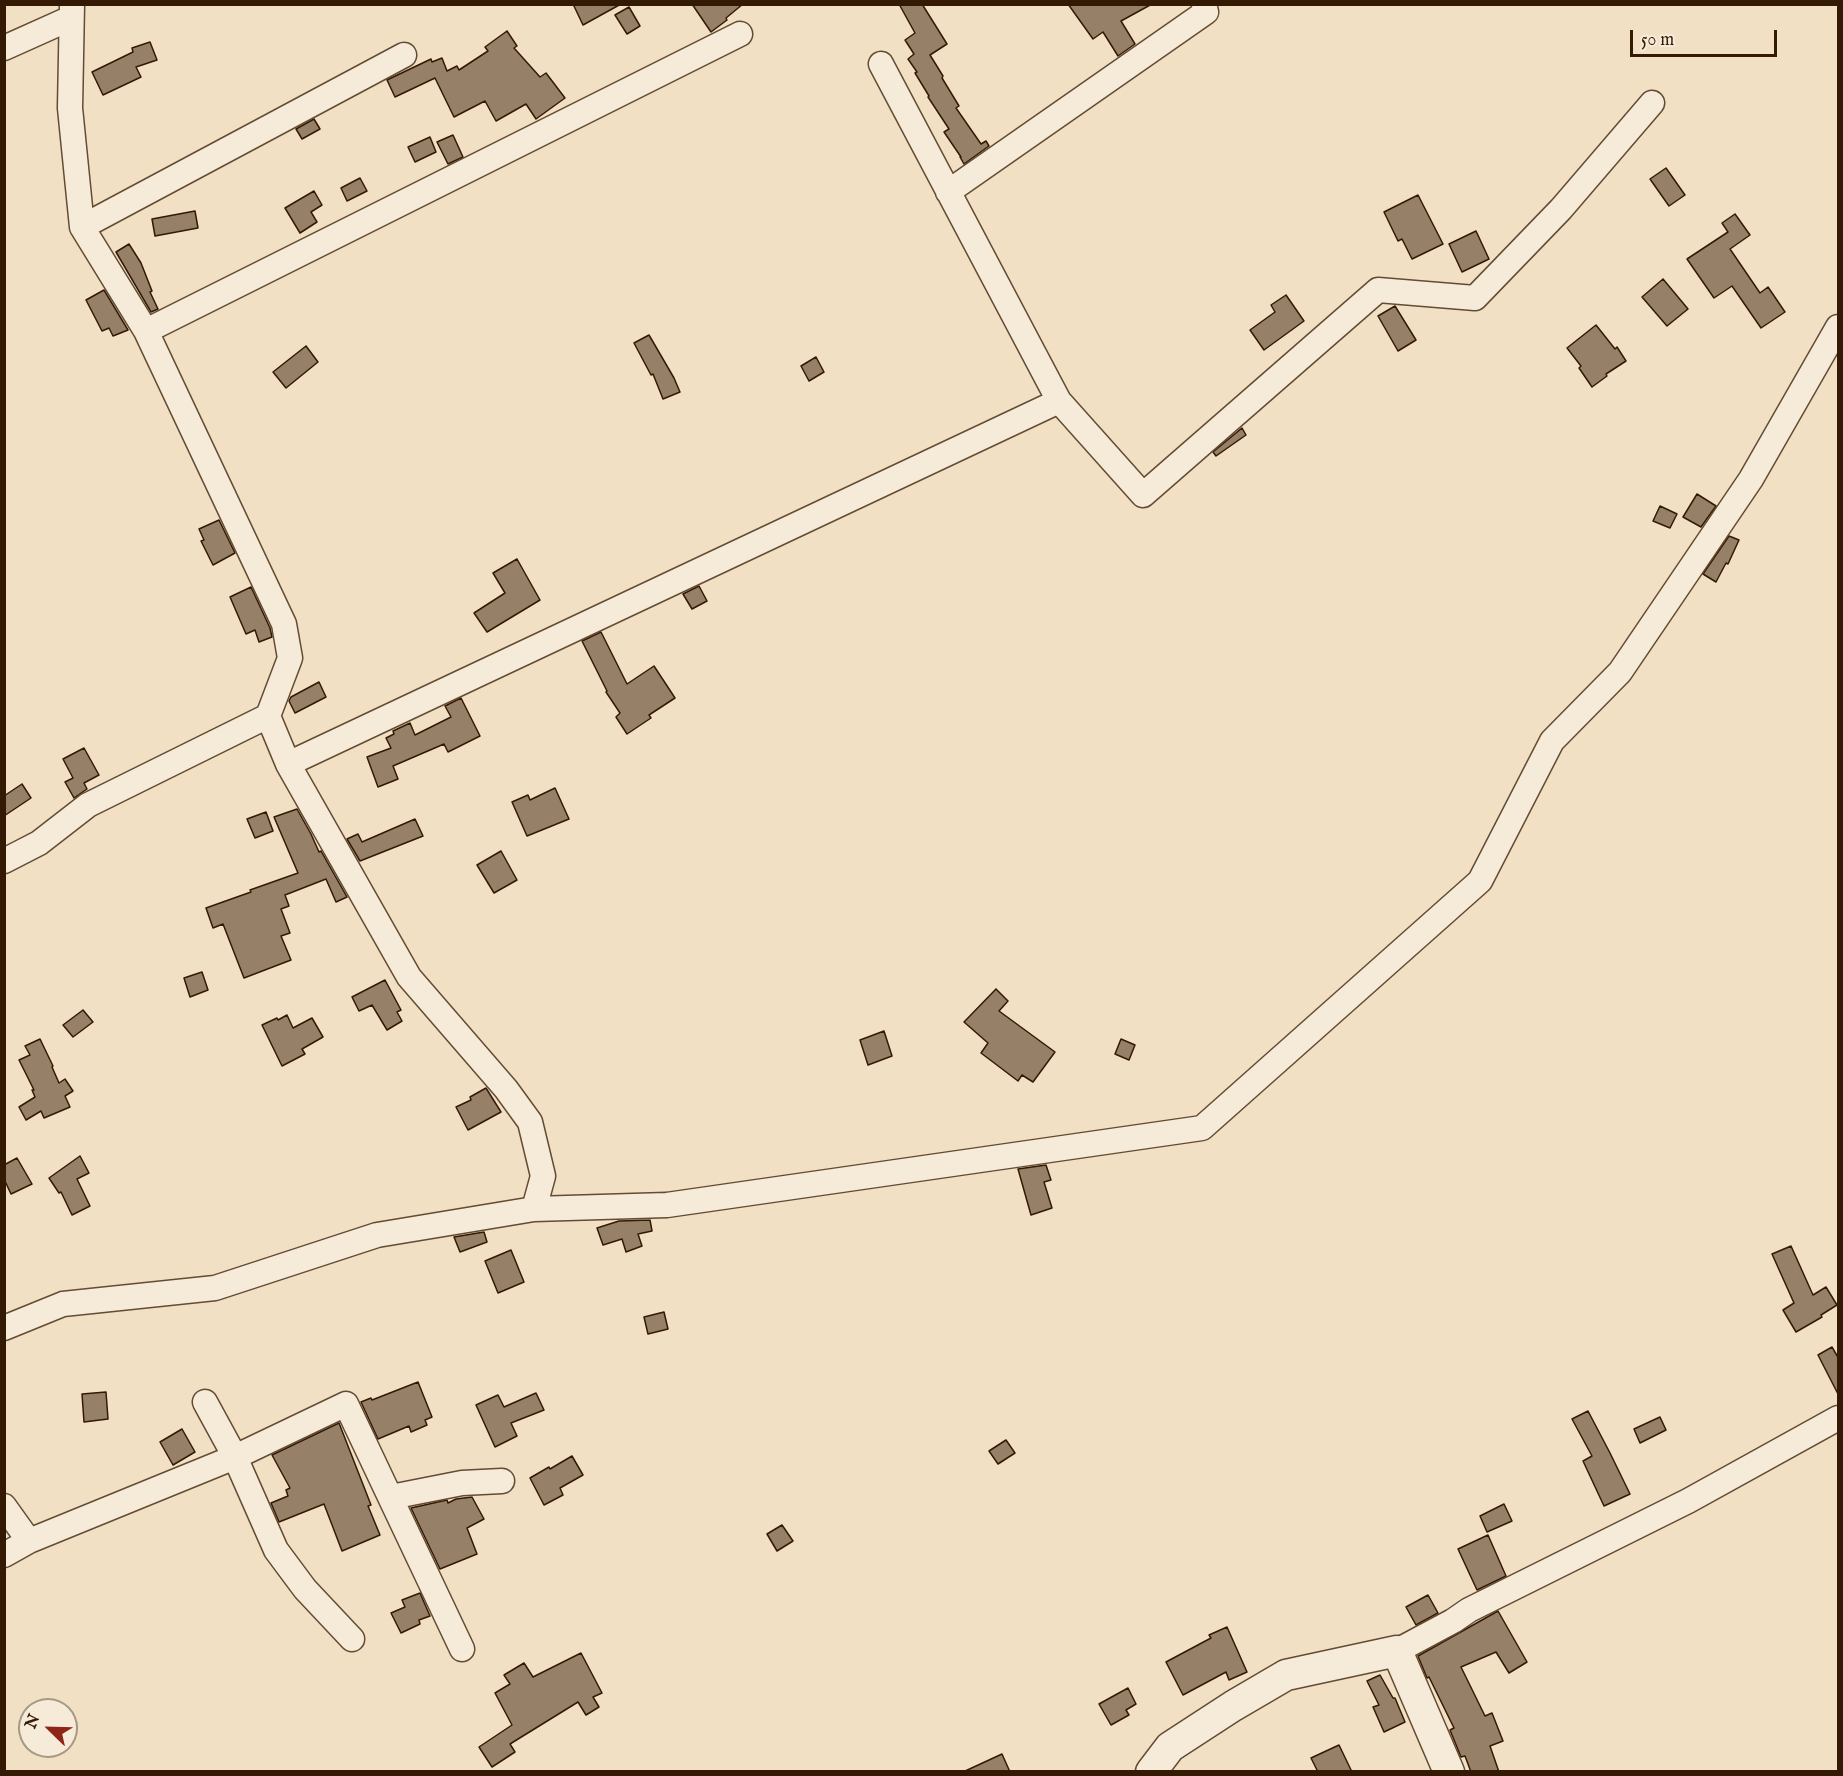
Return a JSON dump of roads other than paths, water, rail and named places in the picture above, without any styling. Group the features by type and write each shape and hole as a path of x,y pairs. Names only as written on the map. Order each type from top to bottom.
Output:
{"street":[{"path":"948,192 1206,12 1204,4"},
{"path":"4,48 71,11 70,108 82,227 146,331 284,624 290,658 268,716 88,805 39,843 4,861"},
{"path":"146,331 740,34"},
{"path":"82,227 404,55"},
{"path":"880,64 1059,401 1143,495 1378,290 1475,298 1561,209 1652,103"},
{"path":"4,1328 63,1304 215,1288 376,1235 534,1209 667,1205 1202,1128 1480,881 1552,741 1620,672 1751,479 1839,327"},
{"path":"288,764 1059,401"},
{"path":"268,716 288,764 409,977 506,1089 530,1122 543,1176 534,1209"},
{"path":"205,1402 235,1457 276,1550 305,1589 352,1640"},
{"path":"4,1555 29,1540 235,1457 346,1404 462,1649"},
{"path":"1151,1772 1170,1748 1233,1706 1286,1675 1397,1651 1469,1610 1688,1501 1839,1418"},
{"path":"391,1497 462,1483 502,1481"},
{"path":"4,1506 29,1540"},
{"path":"1397,1651 1449,1772"}]}
